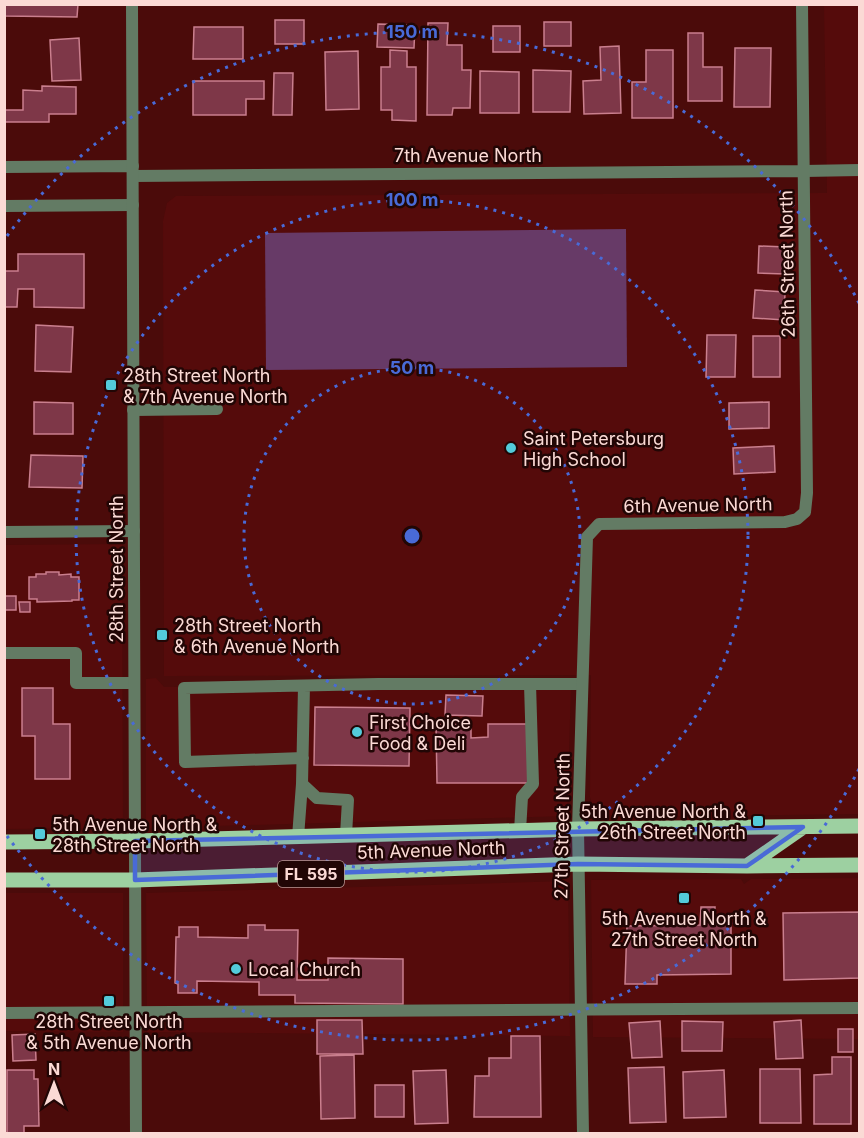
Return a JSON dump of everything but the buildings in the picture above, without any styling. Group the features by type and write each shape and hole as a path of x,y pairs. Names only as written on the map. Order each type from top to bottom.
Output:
{"main road":[{"name":"5th Avenue North","path":"4,842 135,841 578,829 860,826"},
{"path":"747,866 803,827"},
{"name":"5th Avenue North","path":"4,880 135,880 578,864 860,865"}],"street":[{"name":"28th Street North","path":"132,4 136,1134"},
{"name":"26th Street North","path":"797,519 805,512 807,493 802,4"},
{"name":"7th Avenue North","path":"4,167 133,171 860,170"},
{"path":"4,206 133,205"},
{"path":"134,410 217,409"},
{"name":"6th Avenue North","path":"599,524 784,522 797,519"},
{"name":"27th Street North","path":"583,1134 578,829 587,537 599,524"},
{"path":"4,532 134,531"},
{"path":"4,653 76,653 76,683 134,683"},
{"path":"303,758 185,762 184,688 378,684 582,684"},
{"path":"520,831 522,797 533,784 530,684"},
{"path":"298,837 302,784 304,686"},
{"path":"302,784 317,798 348,800 346,836"},
{"path":"4,1013 860,1008"}],"highlighted area":[{"path":"803,827 747,866 578,864 135,880 135,841"}],"shaded area":[{"name":"Saint Petersburg High School","path":"824,5 859,5 859,814 620,817 595,812 590,797 591,675 164,676 163,221 167,203 176,196 827,193"},
{"path":"626,229 627,367 266,370 265,233"},
{"path":"122,544 123,828 5,829 4,545"},
{"path":"156,678 164,687 571,686 567,816 146,828 146,679"},
{"path":"859,878 859,1039 593,1037 591,880 741,879 744,884 751,879"},
{"path":"568,881 570,1036 147,1032 146,893"},
{"path":"5,893 123,893 123,1032 5,1031"}],"place":[{"name":"28th Street North & 7th Avenue North","path":"111,385"},
{"name":"Saint Petersburg High School","path":"511,448"},
{"name":"28th Street North & 6th Avenue North","path":"162,635"},
{"name":"First Choice Food & Deli","path":"357,732"},
{"name":"5th Avenue North & 26th Street North","path":"758,821"},
{"name":"5th Avenue North & 28th Street North","path":"40,834"},
{"name":"5th Avenue North & 27th Street North","path":"684,898"},
{"name":"Local Church","path":"236,969"},
{"name":"28th Street North & 5th Avenue North","path":"109,1001"}]}
